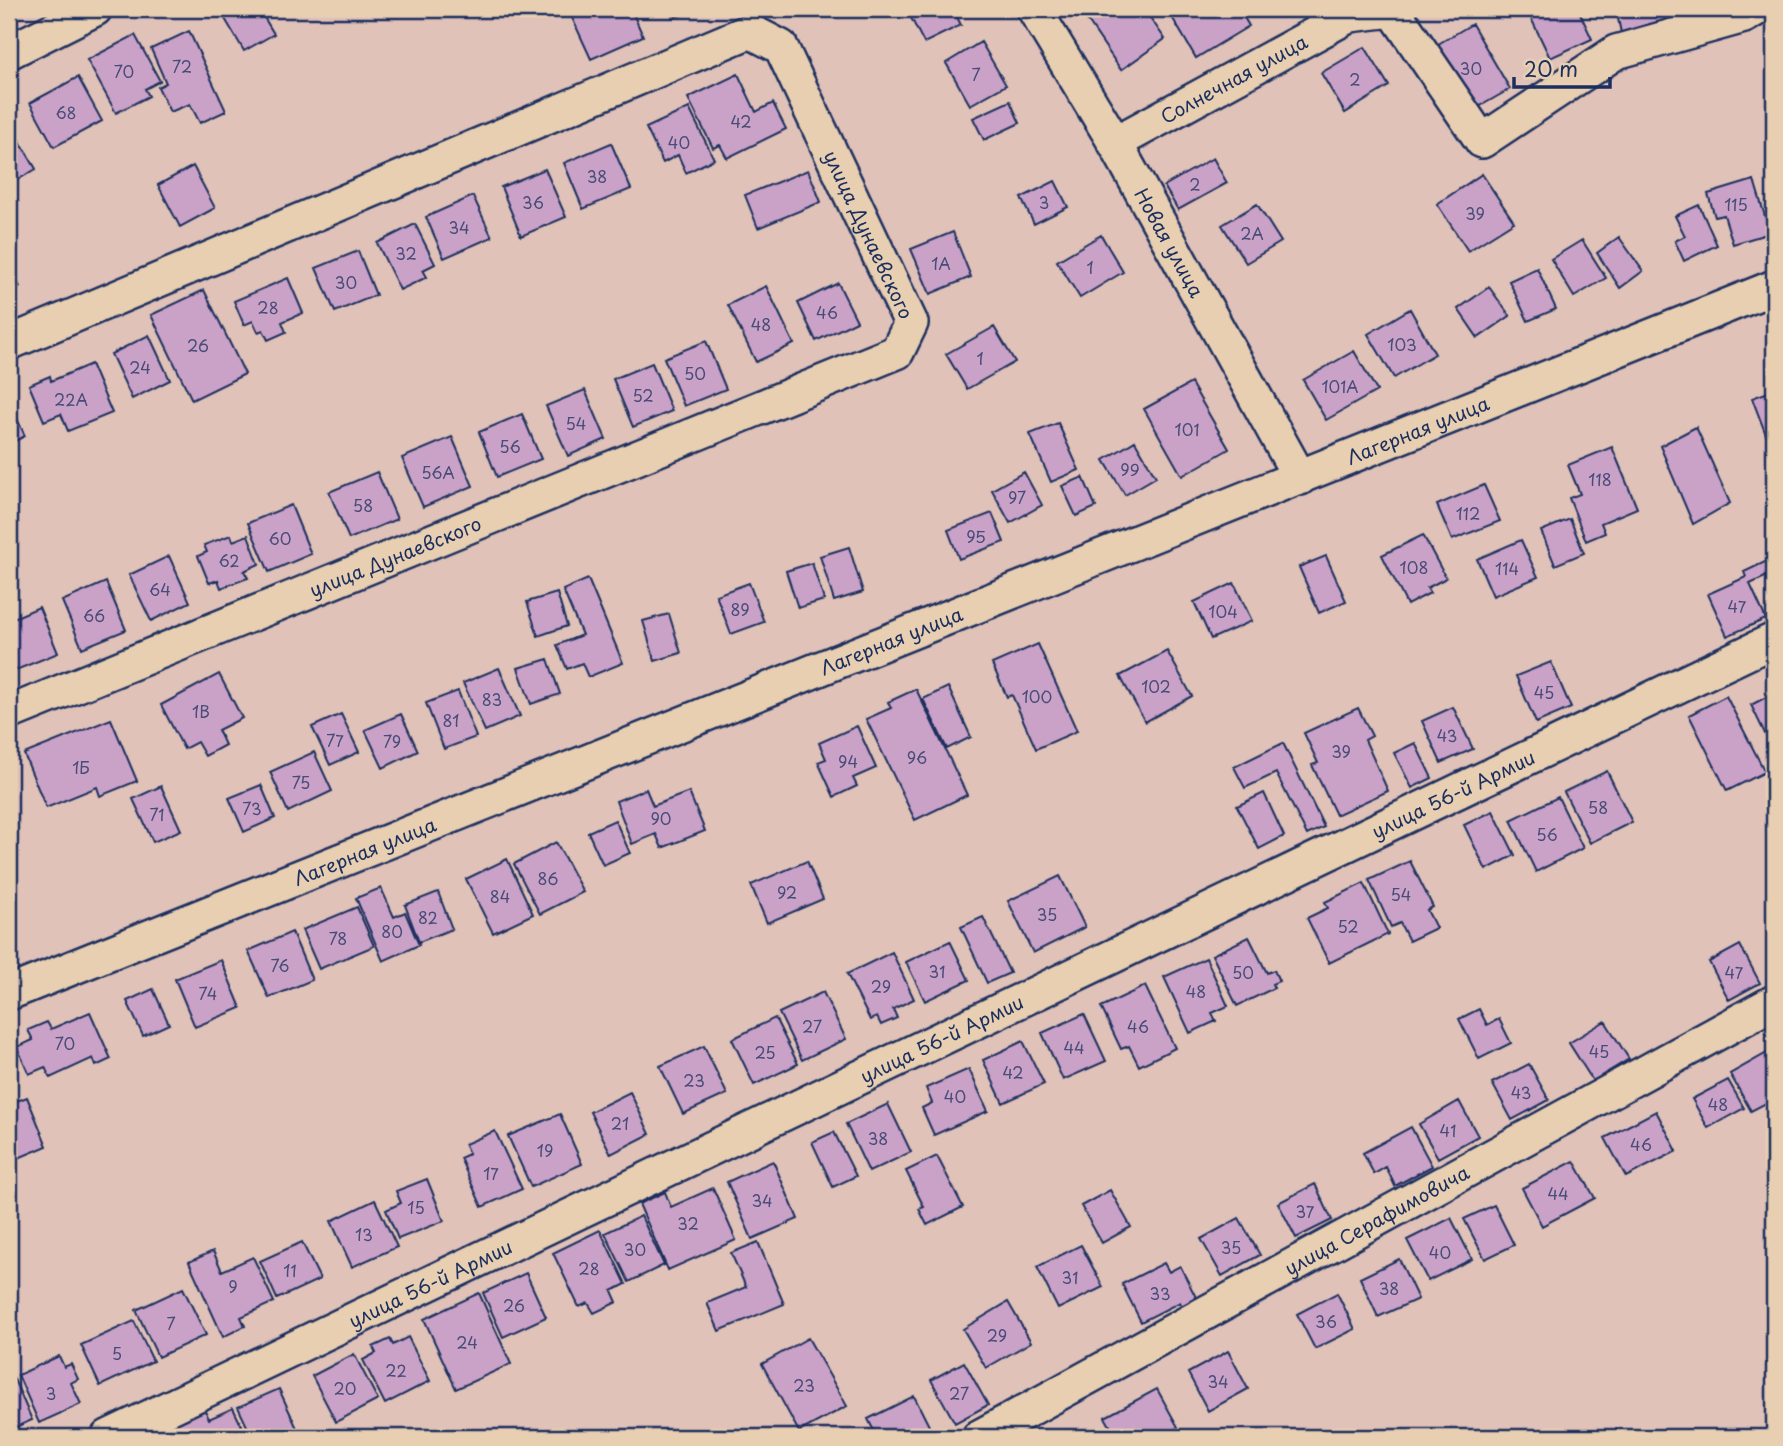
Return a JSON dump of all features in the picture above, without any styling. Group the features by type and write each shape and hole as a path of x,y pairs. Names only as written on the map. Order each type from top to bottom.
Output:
{"street":[{"path":"9,52 95,9"},
{"name":"Новая улица","path":"1034,9 1115,143 1300,478"},
{"name":"Солнечная улица","path":"1115,143 1350,15 1393,9 1482,141 1616,52 1744,16 1756,9"},
{"name":"улица Дунаевского","path":"9,344 750,32 780,47 911,323 897,352 9,712"},
{"name":"Лагерная улица","path":"9,993 1774,287"},
{"name":"улица 56-й Армии","path":"108,1437 1774,640"},
{"name":"улица Серафимовича","path":"979,1437 1774,1002"}],"building":[{"path":"228,9 259,9 274,34 244,51 221,12"},
{"path":"568,9 631,9 643,36 591,59"},
{"path":"673,9 697,9 676,17"},
{"path":"924,9 953,9 961,25 924,43 910,16"},
{"path":"1097,9 1144,9 1165,39 1121,70 1085,17"},
{"path":"1175,9 1239,9 1249,26 1196,58 1169,12"},
{"path":"1541,9 1578,9 1592,39 1550,58 1529,14"},
{"path":"1616,9 1663,9 1666,23 1621,33"},
{"path":"1472,24 1510,89 1470,112 1433,47"},
{"path":"189,31 226,111 200,123 190,104 170,112 158,87 166,83 151,49"},
{"path":"135,35 160,81 145,89 149,96 116,113 87,60"},
{"path":"981,42 1006,85 970,105 946,63"},
{"path":"1365,47 1389,86 1345,113 1321,73"},
{"path":"738,74 756,112 773,103 786,129 727,158 720,145 713,148 688,98"},
{"path":"78,77 102,121 54,147 30,103"},
{"path":"1010,101 1020,123 984,140 973,118"},
{"path":"689,108 714,159 686,173 678,155 663,163 646,128"},
{"path":"12,128 36,169 9,185 9,130"},
{"path":"611,143 631,189 583,209 564,163"},
{"path":"1213,158 1227,183 1178,210 1164,186"},
{"path":"193,166 215,208 180,227 158,185"},
{"path":"545,169 566,217 521,236 501,187"},
{"path":"808,170 821,202 758,228 745,195"},
{"path":"1482,174 1514,222 1468,251 1437,204"},
{"path":"1754,180 1770,233 1733,244 1724,215 1715,217 1708,194"},
{"path":"1055,181 1068,207 1034,224 1021,198"},
{"path":"473,196 492,237 444,258 426,217"},
{"path":"1257,204 1281,242 1246,263 1222,225"},
{"path":"1699,205 1717,245 1684,261 1675,241 1685,236 1675,216"},
{"path":"415,224 435,264 423,270 427,277 400,290 377,243"},
{"path":"953,232 971,277 930,294 911,249"},
{"path":"1101,235 1123,272 1080,298 1057,261"},
{"path":"1619,237 1643,271 1620,288 1597,253"},
{"path":"1582,240 1606,278 1574,297 1551,259"},
{"path":"358,251 376,295 335,312 316,268"},
{"path":"9,267 20,287 9,293"},
{"path":"1537,268 1556,309 1528,321 1509,281"},
{"path":"288,278 303,313 282,322 286,332 268,340 263,330 258,332 253,321 244,325 234,301"},
{"path":"838,283 857,321 816,341 798,303"},
{"path":"766,286 794,344 756,362 728,305"},
{"path":"1489,287 1510,316 1478,338 1458,309"},
{"path":"204,290 245,374 192,400 151,315"},
{"path":"1410,309 1435,354 1394,378 1368,334"},
{"path":"994,327 1015,362 967,389 946,354"},
{"path":"149,335 170,380 132,399 111,354"},
{"path":"706,341 726,389 684,406 664,358"},
{"path":"1354,351 1377,391 1326,420 1303,380"},
{"path":"652,363 672,411 633,427 613,379"},
{"path":"91,364 112,413 68,431 61,414 44,421 29,385 50,376 51,381"},
{"path":"1191,383 1229,449 1182,476 1144,409"},
{"path":"585,390 606,439 568,456 546,406"},
{"path":"1774,390 1774,438 1768,440 1752,398"},
{"path":"9,401 25,436 9,444"},
{"path":"522,414 541,459 497,477 479,432"},
{"path":"1058,423 1079,470 1051,482 1030,434"},
{"path":"1696,427 1730,503 1693,524 1660,446"},
{"path":"452,437 473,486 423,507 402,458"},
{"path":"1135,441 1156,477 1125,495 1104,460"},
{"path":"1612,447 1637,508 1601,523 1605,533 1586,541 1569,498 1580,494 1568,465"},
{"path":"377,472 397,519 349,539 329,492"},
{"path":"1024,472 1042,505 1010,523 992,490"},
{"path":"1083,477 1096,507 1076,516 1062,486"},
{"path":"1484,485 1500,521 1452,540 1437,505"},
{"path":"291,505 311,554 269,572 248,523"},
{"path":"992,513 1004,542 959,559 948,530"},
{"path":"1570,519 1584,553 1555,565 1541,531"},
{"path":"231,535 233,541 248,535 259,564 244,571 248,578 221,588 218,580 209,583 198,556 207,552 204,545"},
{"path":"1423,535 1446,578 1427,588 1430,593 1407,605 1382,555"},
{"path":"1521,540 1538,577 1493,596 1477,559"},
{"path":"849,547 863,592 834,601 820,556"},
{"path":"169,556 190,602 151,621 129,575"},
{"path":"1326,556 1346,601 1319,613 1299,567"},
{"path":"1769,560 1774,573 1750,584 1766,619 1727,636 1708,594 1746,577 1744,572"},
{"path":"812,563 824,600 798,608 786,571"},
{"path":"588,579 623,663 588,677 582,663 567,669 557,645 582,635 563,590"},
{"path":"106,582 126,630 82,648 62,601"},
{"path":"749,583 764,622 731,634 716,595"},
{"path":"1234,583 1252,621 1211,639 1194,602"},
{"path":"557,593 567,626 538,636 527,602"},
{"path":"39,607 58,653 16,670 9,652 9,620"},
{"path":"669,614 681,653 655,661 643,621"},
{"path":"1038,644 1077,731 1036,749 1012,695 1007,697 992,664"},
{"path":"1167,651 1192,696 1145,722 1120,676"},
{"path":"548,659 560,694 531,704 518,668"},
{"path":"1551,662 1571,708 1536,723 1516,676"},
{"path":"499,668 520,716 485,731 463,683"},
{"path":"219,674 242,718 218,730 225,745 205,756 197,742 184,749 161,705"},
{"path":"948,687 971,737 947,749 923,699"},
{"path":"916,689 967,795 915,820 866,719 891,708 888,702"},
{"path":"458,691 476,737 444,749 426,703"},
{"path":"1774,693 1774,742 1770,744 1751,705"},
{"path":"1726,696 1765,772 1727,791 1689,715"},
{"path":"1453,707 1473,749 1441,763 1422,721"},
{"path":"1358,708 1372,736 1365,740 1388,791 1336,815 1312,765 1318,763 1304,733"},
{"path":"341,714 359,752 330,765 312,727"},
{"path":"401,714 418,751 383,768 365,730"},
{"path":"111,719 137,781 100,796 97,787 46,808 24,754"},
{"path":"857,726 876,768 853,778 857,786 834,797 818,762 826,759 819,743"},
{"path":"1283,743 1324,827 1307,835 1276,773 1245,788 1234,767"},
{"path":"1415,743 1432,778 1412,788 1394,753"},
{"path":"314,752 332,791 288,812 270,772"},
{"path":"1607,771 1632,822 1590,843 1564,792"},
{"path":"261,785 275,818 244,832 229,798"},
{"path":"161,786 181,830 153,842 133,799"},
{"path":"646,789 653,806 689,792 705,831 662,848 656,834 632,844 616,801"},
{"path":"1264,793 1284,836 1259,849 1237,806"},
{"path":"1558,797 1583,848 1536,872 1511,820"},
{"path":"1493,811 1515,855 1486,870 1464,825"},
{"path":"615,820 630,853 603,865 588,832"},
{"path":"556,842 583,892 540,914 514,864"},
{"path":"507,859 533,914 493,933 466,879"},
{"path":"807,861 823,899 767,923 751,885"},
{"path":"1410,861 1433,907 1427,910 1436,928 1409,941 1400,923 1391,927 1369,880"},
{"path":"1060,876 1085,927 1033,953 1008,901"},
{"path":"1364,883 1388,934 1329,963 1307,918 1328,908 1325,902"},
{"path":"381,888 394,917 405,912 419,945 383,961 356,898"},
{"path":"438,892 452,929 419,942 405,905"},
{"path":"357,907 374,946 319,969 302,930"},
{"path":"983,917 1010,973 987,983 961,927"},
{"path":"292,932 312,980 269,998 248,951"},
{"path":"1249,937 1267,973 1274,970 1279,981 1272,984 1274,988 1237,1006 1212,955"},
{"path":"950,941 969,980 925,1001 906,962"},
{"path":"1740,945 1760,983 1729,1000 1709,962"},
{"path":"892,952 914,999 893,1009 897,1018 881,1025 877,1017 870,1020 847,974"},
{"path":"1206,958 1228,1006 1212,1013 1216,1021 1190,1033 1164,977"},
{"path":"221,960 241,1008 195,1027 175,979"},
{"path":"1145,986 1175,1048 1139,1066 1129,1046 1121,1049 1101,1007"},
{"path":"153,989 169,1024 143,1036 127,1001"},
{"path":"823,992 846,1039 802,1060 779,1013"},
{"path":"1479,1009 1487,1025 1499,1019 1511,1043 1479,1059 1459,1019"},
{"path":"90,1012 111,1059 96,1066 93,1058 50,1078 45,1067 29,1074 17,1047 33,1040 28,1030 47,1022 51,1029"},
{"path":"1084,1014 1106,1061 1063,1080 1042,1033"},
{"path":"775,1018 798,1064 754,1085 732,1039"},
{"path":"1605,1021 1629,1059 1593,1081 1569,1043"},
{"path":"1023,1041 1044,1084 1003,1103 983,1060"},
{"path":"704,1046 727,1094 683,1114 660,1066"},
{"path":"1774,1049 1774,1099 1751,1111 1730,1074"},
{"path":"1529,1064 1549,1100 1512,1120 1492,1083"},
{"path":"969,1069 988,1111 934,1135 922,1108 932,1103 926,1088"},
{"path":"1728,1080 1744,1108 1708,1128 1692,1099"},
{"path":"630,1092 650,1134 611,1154 590,1112"},
{"path":"27,1097 47,1146 9,1162 9,1104"},
{"path":"1459,1101 1478,1136 1438,1158 1419,1124"},
{"path":"888,1104 911,1152 869,1172 846,1124"},
{"path":"1656,1111 1677,1151 1626,1177 1605,1138"},
{"path":"560,1114 582,1164 531,1187 508,1136"},
{"path":"1411,1127 1432,1166 1395,1186 1386,1167 1374,1174 1363,1153"},
{"path":"495,1131 522,1189 482,1207 460,1158 469,1154 465,1144"},
{"path":"834,1132 856,1176 833,1187 812,1142"},
{"path":"937,1156 963,1207 927,1225 919,1209 924,1207 906,1171"},
{"path":"773,1161 798,1219 752,1239 727,1182"},
{"path":"1574,1161 1595,1198 1542,1226 1522,1188"},
{"path":"427,1179 444,1221 398,1239 386,1210 401,1203 396,1191"},
{"path":"1315,1184 1332,1220 1296,1238 1278,1203"},
{"path":"713,1188 736,1240 668,1270 639,1204 665,1192 671,1207"},
{"path":"1110,1190 1131,1227 1102,1243 1081,1206"},
{"path":"375,1200 397,1247 352,1267 331,1221"},
{"path":"1494,1205 1514,1245 1485,1259 1464,1219"},
{"path":"641,1216 664,1265 629,1282 605,1233"},
{"path":"1239,1218 1260,1255 1222,1276 1201,1239"},
{"path":"1451,1218 1472,1259 1428,1281 1407,1240"},
{"path":"600,1230 626,1284 612,1291 617,1302 594,1313 588,1303 579,1307 553,1253"},
{"path":"302,1242 320,1279 277,1299 260,1261"},
{"path":"758,1242 784,1304 719,1331 707,1303 746,1287 731,1253"},
{"path":"1081,1245 1103,1287 1058,1309 1037,1267"},
{"path":"213,1251 222,1271 253,1257 274,1302 241,1317 245,1326 223,1337 189,1262"},
{"path":"1399,1259 1418,1299 1378,1317 1360,1278"},
{"path":"1164,1263 1169,1272 1180,1266 1199,1303 1184,1311 1180,1302 1141,1322 1122,1284"},
{"path":"526,1273 546,1317 503,1337 483,1293"},
{"path":"183,1288 206,1335 158,1357 136,1310"},
{"path":"479,1293 511,1364 456,1389 424,1319"},
{"path":"1337,1293 1355,1329 1315,1349 1297,1314"},
{"path":"1008,1302 1031,1342 986,1368 963,1329"},
{"path":"134,1321 153,1361 100,1386 81,1345"},
{"path":"408,1337 430,1381 385,1404 363,1360 376,1353 373,1347 390,1339 393,1345"},
{"path":"808,1338 847,1406 799,1432 762,1364"},
{"path":"1228,1351 1248,1389 1208,1411 1188,1373"},
{"path":"354,1354 378,1400 336,1422 312,1376"},
{"path":"59,1356 64,1367 71,1364 78,1379 71,1383 81,1404 39,1423 18,1375"},
{"path":"964,1362 988,1405 955,1423 931,1380"},
{"path":"13,1377 32,1420 9,1430 9,1379"},
{"path":"279,1389 301,1437 252,1437 238,1407"},
{"path":"1157,1389 1178,1427 1160,1437 1116,1437 1105,1417"},
{"path":"914,1396 933,1434 927,1437 877,1437 868,1419"},
{"path":"233,1408 247,1437 195,1437 194,1434 179,1437 173,1425 205,1410 209,1419"}]}
